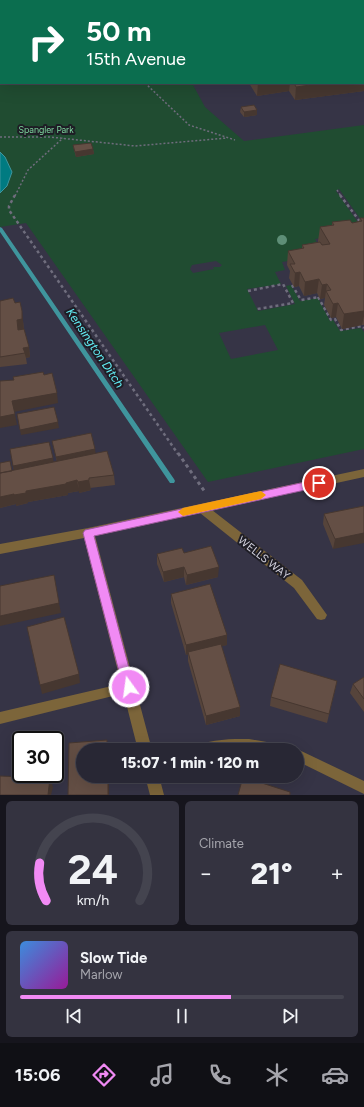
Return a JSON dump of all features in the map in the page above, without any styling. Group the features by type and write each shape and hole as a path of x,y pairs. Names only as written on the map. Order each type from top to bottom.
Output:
{"street":[{"path":"0,549 88,533 364,473"},
{"name":"WELLS WAY","path":"201,508 298,584 321,615"},
{"path":"88,533 143,743"},
{"path":"154,783 157,795"}],"lane":[{"path":"0,718 129,687"},
{"path":"304,758 364,788"}],"path":[{"path":"146,84 189,125 235,140"},
{"path":"0,137 63,138 135,146 227,138"},
{"path":"63,138 28,170 9,210 213,505"},
{"path":"337,190 364,227"},
{"path":"248,290 283,284 293,303 257,309"},
{"path":"292,285 301,300 319,297 331,320 334,319 341,330 362,326 364,329"}],"green space":[{"name":"Spangler Park","path":"0,84 193,84 205,107 244,141 364,125 364,224 339,189 336,191 362,228 361,231 315,239 323,255 282,262 285,270 275,272 281,284 247,289 258,311 295,304 286,286 291,285 300,301 318,298 330,321 333,320 340,331 361,328 364,332 364,449 208,482 26,223 0,227","holes":["216,261 222,265 220,267 213,267 214,269 193,273 190,269 192,265","265,325 278,350 231,359 219,333"]}],"shaded area":[{"path":"0,152 5,157 12,172 7,186 0,193"}],"building":[{"path":"294,84 317,84 296,87"},
{"path":"254,105 257,110 244,112 241,107"},
{"path":"91,143 93,149 75,152 73,145"},
{"path":"360,218 364,218 364,311 344,314 338,303 333,304 326,291 331,290 327,284 322,285 319,279 305,282 300,272 295,273 290,264 295,264 288,251 304,248 302,245 320,242 322,245 330,244 320,227 334,225 332,222 350,220 352,223 362,221"},
{"path":"13,298 15,303 20,302 22,319 17,320 18,330 24,329 29,347 23,348 25,353 0,357 0,301"},
{"path":"43,372 44,375 52,373 57,393 12,401 15,414 0,417 0,381 14,380 13,377"},
{"path":"54,407 58,422 20,430 17,414"},
{"path":"91,433 95,449 56,457 52,441"},
{"path":"49,442 53,458 13,466 10,449"},
{"path":"107,451 114,475 89,478 89,480 78,482 77,480 66,484 26,491 26,493 0,497 0,473"},
{"path":"10,461 12,471 0,473 0,463"},
{"path":"364,506 364,533 335,539 324,514"},
{"path":"211,546 219,567 187,575 184,567 163,572 157,554 182,548 184,553"},
{"path":"54,575 59,603 0,616 0,586"},
{"path":"210,584 227,635 186,645 171,594"},
{"path":"64,617 79,674 40,685 27,627"},
{"path":"221,644 240,707 206,716 188,652"},
{"path":"280,664 337,681 329,714 271,697"},
{"path":"364,677 364,699 353,684"},
{"path":"107,740 107,743 76,743 76,783 108,783 108,795 68,795 69,743"},
{"path":"0,776 12,776 12,783 49,783 48,795 0,795"},
{"path":"241,783 262,783 290,792 290,795 238,795"}],"waterway":[{"name":"Kensington Ditch","path":"0,228 172,481"}],"slow traffic":[{"path":"183,512 261,495"}],"route":[{"path":"129,687 88,533 319,483"}]}
